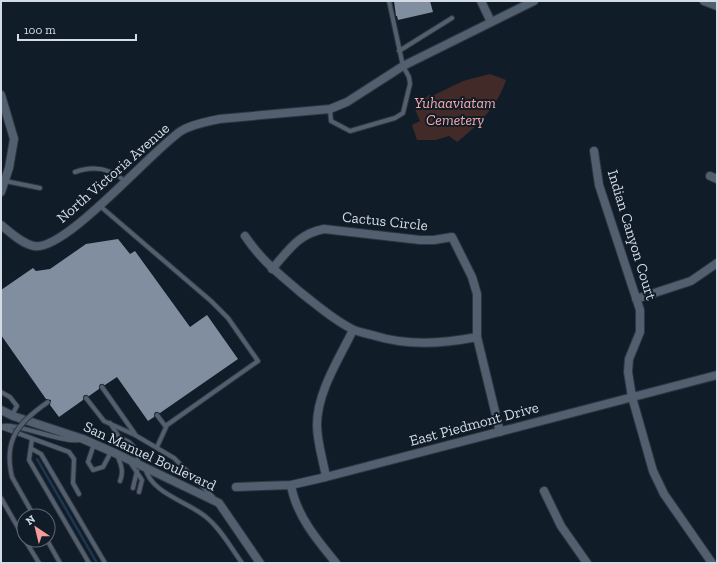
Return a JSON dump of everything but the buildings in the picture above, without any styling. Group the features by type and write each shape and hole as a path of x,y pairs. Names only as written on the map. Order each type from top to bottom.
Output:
{"street":[{"path":"481,1 491,22"},
{"name":"North Victoria Avenue","path":"1,225 21,240 35,246 50,244 126,182 165,144 182,131 201,123 219,119 330,109 347,102 403,66 534,1"},
{"path":"704,1 717,6"},
{"path":"1,95 14,139 5,181 1,192"},
{"name":"Indian Canyon Court","path":"594,151 599,184 640,310 640,332 629,359 628,372 632,397 657,482 712,563"},
{"name":"Cactus Circle","path":"272,269 302,237 311,232 324,229 420,240 452,238 472,277 478,294 477,337 500,432"},
{"path":"245,236 259,256 272,269 323,311 353,330 377,337 422,344 453,342 477,337"},
{"path":"636,299 691,281 717,263"},
{"path":"326,477 317,425 318,411 331,374 353,330"},
{"name":"East Piedmont Drive","path":"236,487 291,485 326,477 717,375"},
{"name":"San Manuel Boulevard","path":"1,410 12,416 83,439 114,452 127,458 137,467 145,468 218,503 260,563"},
{"path":"291,485 294,500 299,512 336,563"},
{"path":"544,491 561,526 587,563"}],"lane":[{"path":"330,109 331,121 350,131 395,118 403,113 410,84 409,77 403,66 388,1"},
{"path":"399,50 452,18"},
{"path":"75,172 86,168 108,170 117,174 126,182"},
{"path":"5,181 40,188"},
{"path":"99,205 221,311 258,362 166,427 157,446"},
{"path":"102,388 135,435"},
{"path":"1,392 10,397 17,406 12,416"},
{"path":"86,398 98,415 110,423 157,446 186,468 218,503"},
{"path":"30,508 12,476 9,451 12,439 19,426 48,402"},
{"path":"157,415 166,427"},
{"path":"110,423 118,437 129,442 137,450 137,467 134,488"},
{"path":"1,427 3,425 13,425 48,437 71,441 83,439"},
{"path":"1,427 69,452 74,459 73,483 78,494"},
{"path":"32,439 32,449 29,460 89,563"},
{"path":"94,444 88,462 93,470 102,467 114,452 122,467 122,476 120,481"},
{"path":"32,449 41,454 105,563"},
{"path":"137,467 142,480 139,492"},
{"path":"145,468 148,478 154,486 206,517 220,532 242,563"},
{"path":"1,498 16,524"},
{"path":"30,548 39,563"},
{"path":"52,548 60,563"}],"green space":[{"name":"Yuhaaviatam Cemetery","path":"490,74 506,80 498,98 480,122 457,142 449,136 436,140 417,140 412,125 420,121 414,107 429,95 434,95 463,81"}],"waterway":[{"path":"37,459 97,563"}]}
